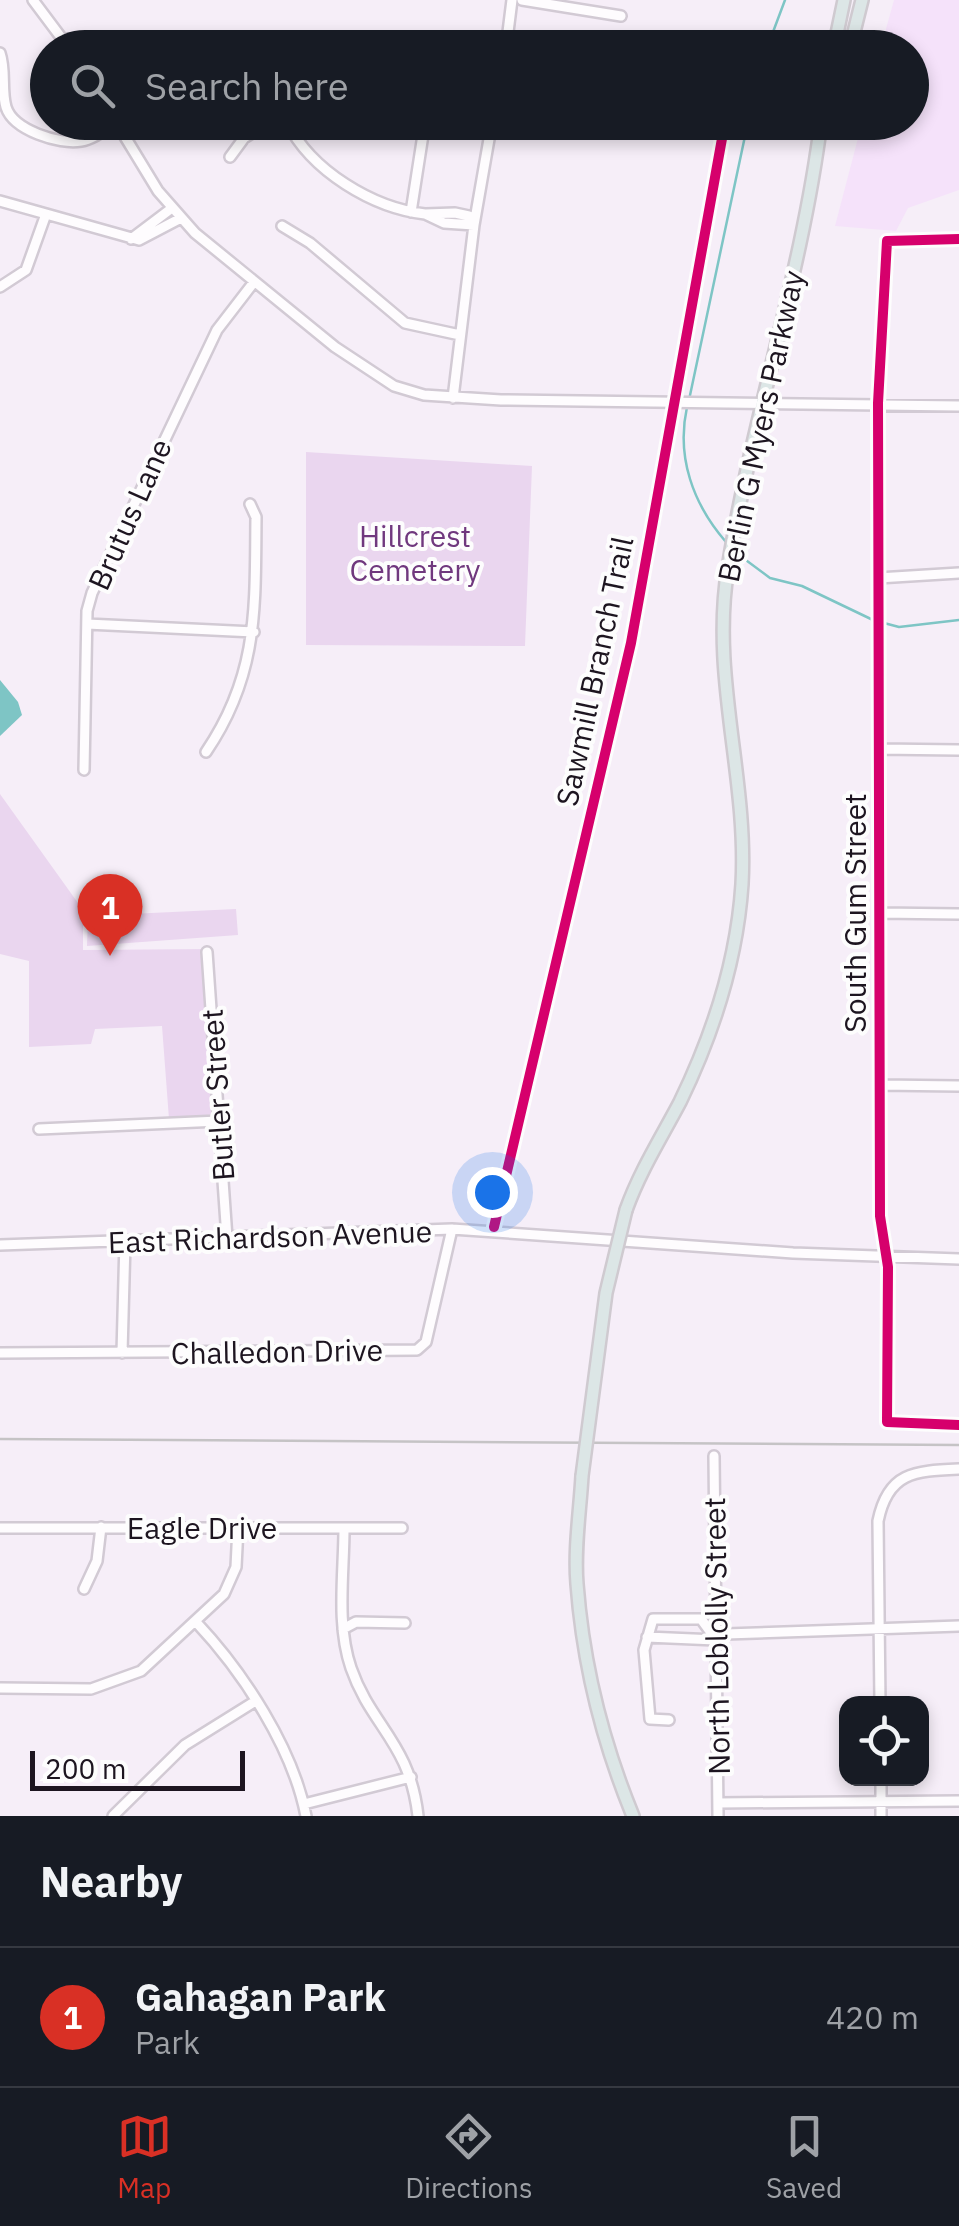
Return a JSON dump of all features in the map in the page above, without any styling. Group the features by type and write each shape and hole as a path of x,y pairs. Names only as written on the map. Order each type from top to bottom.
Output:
{"main road":[{"path":"838,30 844,0"},
{"path":"854,30 862,0"},
{"name":"Berlin G Myers Parkway","path":"633,1816 594,1699 582,1622 576,1581 582,1476 606,1292 626,1210 641,1170 707,1041 738,926 742,826 721,657 728,568 744,472 818,140"}],"street":[{"path":"34,0 56,30"},
{"path":"508,30 512,0"},
{"path":"522,0 621,16"},
{"path":"0,52 5,104 11,119 30,129"},
{"path":"127,140 180,218 256,284 366,370 409,390 453,398 671,405 762,402 959,406"},
{"path":"230,157 243,140"},
{"path":"298,140 355,190 411,212 469,216 474,225"},
{"path":"411,212 422,140"},
{"path":"453,398 474,225 489,140"},
{"path":"0,201 132,239 156,234 180,218"},
{"path":"132,239 172,208"},
{"path":"0,286 26,270 46,214"},
{"path":"282,226 310,244 405,323 460,335"},
{"name":"South Gum Street","path":"959,239 887,241 878,403 880,1216 885,1258 887,1422 959,1424"},
{"name":"Brutus Lane","path":"84,770 87,624 92,593 217,330 256,284"},
{"path":"206,752 226,715 254,632 256,517 250,504"},
{"path":"878,578 959,573"},
{"path":"87,624 254,632"},
{"path":"879,749 959,750"},
{"path":"879,913 959,914"},
{"name":"Butler Street","path":"207,952 227,1238"},
{"path":"879,1085 959,1086"},
{"path":"39,1129 219,1121"},
{"name":"East Richardson Avenue","path":"0,1245 452,1229 885,1258 959,1259"},
{"name":"Challedon Drive","path":"122,1353 418,1350 426,1342 452,1229"},
{"path":"0,1352 122,1353 125,1241"},
{"name":"North Loblolly Street","path":"714,1456 718,1816"},
{"path":"880,1696 878,1522 883,1499 906,1476 959,1470"},
{"name":"Eagle Drive","path":"1,1527 402,1528"},
{"path":"84,1589 97,1561 101,1527"},
{"path":"0,1688 91,1688 124,1679 156,1660 230,1584 237,1559 238,1528"},
{"path":"344,1528 343,1629 354,1676 400,1749 411,1777 418,1816"},
{"path":"669,1720 650,1718 644,1674 653,1619 700,1619 716,1640"},
{"path":"196,1622 236,1670 293,1773 306,1816"},
{"path":"343,1629 356,1622 406,1623"},
{"path":"647,1638 672,1642 716,1640 720,1635 959,1626"},
{"path":"113,1816 185,1745 254,1702"},
{"path":"304,1804 411,1777"},
{"path":"880,1786 881,1816"},
{"path":"718,1803 959,1801"}],"shaded area":[{"path":"894,0 959,0 959,190 908,208 896,231 835,226 858,140 929,140 929,30 886,30"}],"green space":[{"name":"Hillcrest Cemetery","path":"306,452 532,466 525,646 306,645"},
{"path":"0,794 83,910 83,950 210,949 215,1117 169,1119 162,1026 95,1029 91,1044 29,1047 29,961 0,954"},
{"path":"236,909 238,935 87,946 88,916"}],"water":[{"path":"0,680 18,702 22,715 0,736"}],"waterway":[{"path":"774,30 785,0"},
{"path":"689,400 744,140"},
{"path":"687,407 684,444 690,479 704,512 726,542"},
{"path":"735,552 770,578 802,586 873,620"},
{"path":"884,623 899,627 959,620"}],"railway":[{"path":"0,1439 959,1445"}],"cycle path":[{"name":"Sawmill Branch Trail","path":"494,1227 631,643 722,140"},
{"path":"959,239 887,241 878,403 880,1216 888,1267 887,1422 959,1425"}],"place":[{"name":"Gahagan Park","path":"110,956"}]}
